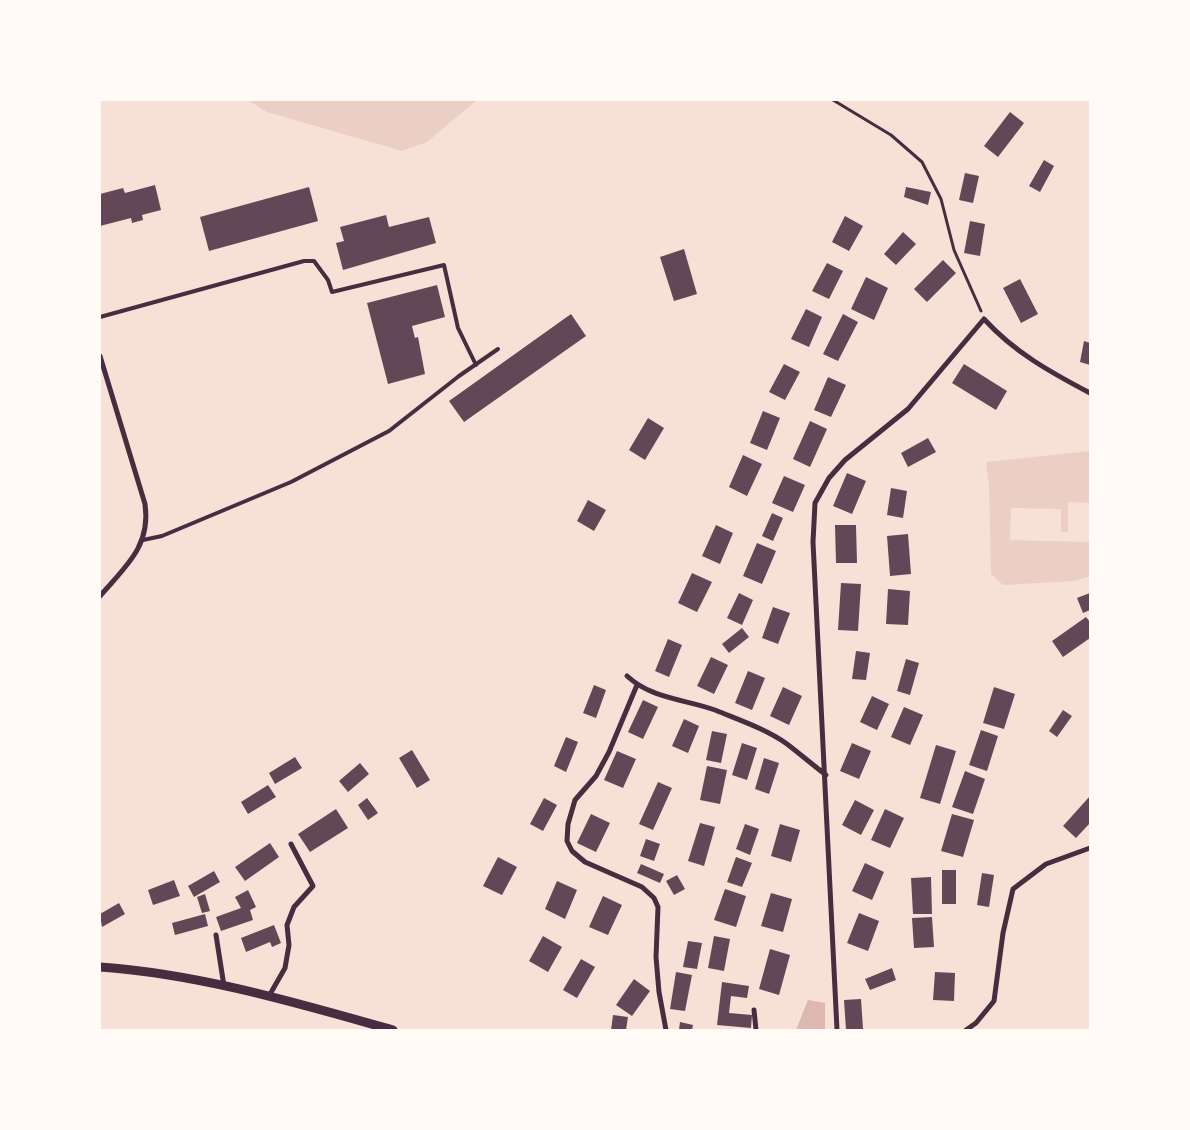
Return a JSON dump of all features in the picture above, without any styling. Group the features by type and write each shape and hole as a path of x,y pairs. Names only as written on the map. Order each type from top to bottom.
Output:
{"street":[{"path":"837,1030 826,775 813,542 815,503 828,478 845,460 908,409 984,318 1001,338 1039,366 1090,393"},
{"path":"100,356 145,504 147,520 143,540 133,557 100,596"},
{"path":"627,676 637,685 664,698 712,709 762,729 786,743 826,775"},
{"path":"637,685 596,776 576,800 568,824 568,841 572,852 585,862 642,887 654,898 658,907 656,957 659,992 666,1030"},
{"path":"269,996 285,968 289,945 287,925 294,907 313,886 291,844"},
{"path":"966,1030 976,1023 994,1002 1003,933 1013,889 1046,864 1090,848"},
{"path":"216,935 224,986"},
{"path":"100,967 134,969 224,986 269,996 393,1030"},
{"path":"754,1010 756,1030"}],"lane":[{"path":"100,317 304,261 314,261 321,267 332,292 444,265 458,328 476,364"},
{"path":"143,540 162,536 291,482 389,431 498,349"}],"path":[{"path":"833,100 891,135 922,162 941,199 954,250 984,318"}],"shaded area":[{"path":"248,100 477,100 427,142 402,151 267,112"},
{"path":"1090,451 1090,503 1068,502 1068,532 1061,532 1061,509 1011,508 1010,540 1090,542 1090,576 1075,581 1003,585 991,574 989,486 986,462"},
{"path":"808,1000 825,1003 825,1030 796,1030"}],"building":[{"path":"1010,112 1024,123 998,157 984,146"},
{"path":"1044,160 1054,166 1040,192 1029,186"},
{"path":"965,173 979,176 973,203 959,200"},
{"path":"155,185 161,210 142,215 143,220 132,223 131,218 100,226 100,194 123,188 125,193"},
{"path":"309,187 318,221 209,251 200,217"},
{"path":"906,187 931,192 928,205 904,197"},
{"path":"386,215 389,227 429,217 436,243 343,270 336,243 344,241 340,227"},
{"path":"845,216 863,226 849,251 832,242"},
{"path":"970,221 985,224 980,256 964,253"},
{"path":"903,232 916,244 896,265 884,254"},
{"path":"684,249 697,294 674,301 660,257"},
{"path":"943,260 956,273 927,302 914,289"},
{"path":"827,263 843,271 829,299 812,291"},
{"path":"866,277 888,288 874,320 851,309"},
{"path":"1020,279 1038,314 1021,323 1003,288"},
{"path":"437,285 445,317 412,326 415,338 418,337 425,374 388,384 367,303"},
{"path":"806,309 822,317 809,347 791,339"},
{"path":"571,314 586,336 464,422 449,401"},
{"path":"843,314 858,322 838,361 823,354"},
{"path":"1084,341 1090,343 1090,365 1080,362"},
{"path":"784,364 800,372 785,400 769,392"},
{"path":"964,364 1007,391 996,410 952,383"},
{"path":"828,377 846,385 831,417 814,410"},
{"path":"763,411 780,418 767,450 750,443"},
{"path":"648,418 664,428 645,460 629,450"},
{"path":"810,421 827,429 810,467 793,459"},
{"path":"928,438 936,452 908,467 901,453"},
{"path":"743,455 762,464 747,496 729,487"},
{"path":"847,473 866,481 852,514 833,506"},
{"path":"784,476 805,485 793,512 772,503"},
{"path":"891,488 907,491 903,518 887,515"},
{"path":"588,500 606,510 594,531 577,521"},
{"path":"772,513 783,518 773,541 762,536"},
{"path":"716,525 733,533 720,564 702,556"},
{"path":"835,525 856,525 857,563 836,563"},
{"path":"908,534 911,574 890,576 887,536"},
{"path":"757,543 776,551 762,584 743,576"},
{"path":"692,573 712,582 697,612 678,603"},
{"path":"841,583 861,584 858,631 838,630"},
{"path":"888,589 910,591 908,625 886,624"},
{"path":"739,593 753,600 742,625 727,618"},
{"path":"1090,593 1090,610 1083,613 1077,598"},
{"path":"773,607 790,613 778,644 762,638"},
{"path":"1086,617 1090,622 1090,638 1063,657 1052,641"},
{"path":"742,628 749,637 729,653 722,644"},
{"path":"668,639 682,645 669,677 655,671"},
{"path":"856,651 870,653 866,680 852,679"},
{"path":"711,657 728,665 714,694 697,686"},
{"path":"906,659 919,663 910,695 897,691"},
{"path":"748,671 765,678 752,710 735,703"},
{"path":"594,685 606,690 596,718 583,713"},
{"path":"783,687 802,696 789,725 770,716"},
{"path":"994,687 1015,694 1004,729 983,723"},
{"path":"872,696 889,704 877,730 860,722"},
{"path":"643,700 658,707 643,739 628,732"},
{"path":"904,707 923,715 910,745 891,737"},
{"path":"1063,710 1072,716 1057,737 1049,731"},
{"path":"684,719 699,726 688,753 672,746"},
{"path":"981,730 998,736 987,771 969,765"},
{"path":"712,731 727,734 721,763 706,760"},
{"path":"566,737 578,742 566,772 554,766"},
{"path":"742,743 757,748 747,780 732,775"},
{"path":"852,743 871,751 859,779 840,771"},
{"path":"936,745 956,751 940,804 920,798"},
{"path":"412,750 430,780 417,788 399,758"},
{"path":"617,751 636,759 623,788 604,780"},
{"path":"295,757 302,768 275,784 269,773"},
{"path":"764,758 779,763 769,794 755,789"},
{"path":"360,763 369,774 348,792 339,781"},
{"path":"707,766 727,770 720,804 700,800"},
{"path":"965,771 985,779 973,814 952,807"},
{"path":"658,782 672,788 653,830 639,824"},
{"path":"268,785 276,797 248,814 241,802"},
{"path":"1090,796 1090,823 1076,838 1063,826"},
{"path":"367,798 378,813 368,820 358,805"},
{"path":"544,798 557,805 543,831 530,824"},
{"path":"855,800 874,810 861,835 842,825"},
{"path":"336,809 348,828 310,852 298,834"},
{"path":"885,809 904,818 890,848 871,840"},
{"path":"591,814 610,823 596,852 577,843"},
{"path":"952,814 974,820 963,857 941,851"},
{"path":"700,823 715,827 704,866 688,861"},
{"path":"745,824 759,829 750,855 736,849"},
{"path":"780,824 800,830 791,862 771,856"},
{"path":"646,839 660,844 654,861 640,856"},
{"path":"270,843 279,857 245,881 235,867"},
{"path":"498,857 517,867 502,895 483,886"},
{"path":"736,857 752,863 742,887 727,882"},
{"path":"865,863 884,872 872,900 852,891"},
{"path":"641,864 664,874 660,883 637,873"},
{"path":"942,870 956,870 956,904 942,904"},
{"path":"214,871 220,882 194,897 188,886"},
{"path":"982,873 994,875 989,907 977,905"},
{"path":"677,875 685,889 674,895 666,881"},
{"path":"931,877 932,914 913,914 911,878"},
{"path":"174,880 180,896 153,905 148,890"},
{"path":"557,881 577,890 565,919 545,909"},
{"path":"725,889 746,896 736,927 714,920"},
{"path":"248,890 256,907 250,910 253,920 221,931 216,917 241,908 235,897"},
{"path":"771,893 792,899 783,932 761,926"},
{"path":"205,894 210,911 202,913 197,897"},
{"path":"603,896 622,905 608,935 589,927"},
{"path":"119,903 125,914 102,927 100,914"},
{"path":"859,913 879,921 868,951 847,943"},
{"path":"205,914 208,926 175,935 172,923"},
{"path":"932,917 934,947 914,948 912,918"},
{"path":"274,925 281,943 272,947 270,942 246,952 241,938"},
{"path":"543,936 562,947 548,972 529,961"},
{"path":"714,936 730,939 724,971 708,968"},
{"path":"688,941 702,943 697,969 683,967"},
{"path":"770,949 790,955 779,995 759,989"},
{"path":"581,959 595,967 577,998 563,990"},
{"path":"892,968 896,980 870,990 865,979"},
{"path":"676,972 692,975 685,1011 670,1009"},
{"path":"935,972 955,973 954,1001 933,1000"},
{"path":"634,979 650,991 632,1016 616,1005"},
{"path":"722,982 749,986 747,998 731,996 729,1013 752,1015 751,1028 717,1025"},
{"path":"861,999 863,1029 846,1030 844,1000"},
{"path":"613,1015 628,1017 626,1030 611,1030"},
{"path":"680,1022 693,1025 692,1030 679,1030"}]}
